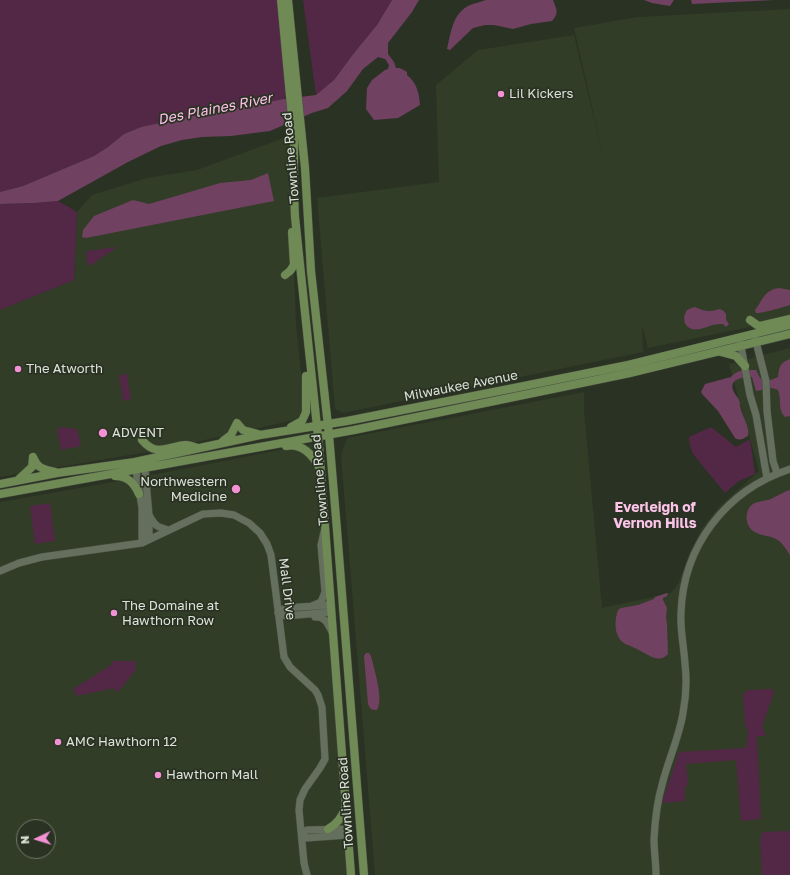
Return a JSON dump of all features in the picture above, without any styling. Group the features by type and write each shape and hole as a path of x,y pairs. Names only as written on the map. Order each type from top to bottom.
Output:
{"main road":[{"path":"281,0 293,86"},
{"path":"288,0 293,86"},
{"name":"Townline Road","path":"293,86 298,138 305,168 311,271 329,435 364,875"},
{"name":"Townline Road","path":"298,138 294,194 321,472 351,875"},
{"path":"285,275 294,265 291,204 294,194"},
{"path":"287,430 302,421 306,412 307,385 298,300 302,286"},
{"path":"750,320 757,326 760,326 790,319"},
{"name":"Milwaukee Avenue","path":"104,476 329,435 630,373 741,346 755,338 790,325"},
{"name":"Milwaukee Avenue","path":"0,484 57,473 135,462 260,435 347,421 628,365 739,337 755,338 790,334"},
{"path":"718,352 729,353 736,356 745,367"},
{"path":"326,404 330,412 338,418 347,421"},
{"path":"219,444 231,435 237,424 243,430 260,435"},
{"path":"142,440 151,448 160,450 187,445 199,449"},
{"path":"234,453 290,445 307,451 315,459 321,472"},
{"path":"18,480 32,467 33,457 39,468 57,473"},
{"path":"0,494 104,476 119,476 134,482 139,494"},
{"path":"328,829 335,825 342,817 346,803"}],"street":[{"path":"739,337 756,415 767,478"},
{"path":"755,338 765,377 772,454 777,473"},
{"path":"656,875 654,840 657,806 679,731 685,698 685,664 681,614 687,572 699,544 717,517 738,496 750,487 790,468"},
{"path":"142,543 149,534 145,469"},
{"path":"136,471 142,508 142,543"},
{"name":"Mall Drive","path":"0,571 19,563 42,557 142,543 193,517 203,514 212,513 234,516 249,523 264,539 271,555 284,657 290,667 315,690 322,707 324,758 320,768 304,789 300,800 304,863 307,875"},
{"path":"149,515 158,527 168,530"},
{"path":"312,606 320,602 324,592 321,545 325,530"},
{"path":"278,613 285,608 312,606 330,609"},
{"path":"278,613 286,616 293,616 330,609"},
{"path":"293,616 298,618 320,617 326,621 332,632"},
{"path":"328,829 348,832 306,838 302,833 307,830 328,829"}],"shaded area":[{"path":"0,0 277,0 286,92 284,99 141,127 124,134 94,156 23,186 0,192"},
{"path":"303,0 392,0 377,25 334,80 316,95"},
{"path":"392,0 419,0 412,12 388,43 388,54 394,62 396,68 400,68 407,72 407,75 417,88 420,101 420,105 398,118 374,120 366,109 367,88 372,80 388,69 389,65 385,59 378,57 363,69 347,91 328,108 312,113 270,131 182,140 161,146 128,162 58,201 0,204 0,192 23,186 94,156 124,134 141,127 284,99 316,95 334,80 377,25"},
{"path":"486,0 553,0 556,9 556,16 552,21 531,24 513,29 494,25 485,25 473,28 450,50 447,49 455,19 468,6"},
{"path":"644,0 674,0 670,6"},
{"path":"691,0 775,0 692,4"},
{"path":"790,9 790,315 745,328 648,348 642,325 643,352 343,413 335,409 317,198 439,182 436,85 478,50 574,35 604,160 574,28 638,17"},
{"path":"289,136 296,323 305,411 299,419 165,449 0,477 0,310 74,280 77,212 92,195 147,178 197,170"},
{"path":"268,173 274,201 86,238 82,237 83,230 94,216 133,200 149,204 220,183 251,180"},
{"path":"58,201 77,212 74,280 0,310 0,204"},
{"path":"117,247 90,266 88,263 86,255 87,251"},
{"path":"779,288 790,290 790,305 756,313 755,310 764,296 770,291"},
{"path":"694,307 706,311 720,309 726,314 726,320 729,324 726,327 721,324 699,329 689,328 684,319 687,310"},
{"path":"790,348 790,875 375,875 341,455 347,438 584,392 584,410 602,608 671,593 678,584 690,552 702,528 719,507 759,471 729,364"},
{"path":"790,359 790,416 785,417 781,411 778,390 772,388 756,391 752,377 738,379 733,383 733,390 738,398 747,425 748,433 748,436 743,439 735,438 718,411 701,392 705,384 731,377 739,371 746,370 756,370 760,378 771,380 778,377 781,366 784,362"},
{"path":"127,374 131,399 123,401 119,375"},
{"path":"59,427 77,429 81,446 61,450 57,431"},
{"path":"711,427 736,447 750,439 755,474 739,481 725,493 693,454 690,446 689,437"},
{"name":"Hawthorn Mall","path":"316,443 348,875 0,875 0,502 141,477"},
{"path":"790,490 790,555 778,540 753,531 748,525 747,514 748,510 753,504 771,499"},
{"path":"50,503 55,541 35,544 30,506"},
{"path":"668,593 663,600 667,608 668,654 661,658 652,657 627,645 619,638 616,628 616,617 618,610 621,608 638,605"},
{"path":"366,653 369,653 371,656 378,684 379,705 377,710 371,709 368,704 364,656"},
{"path":"113,661 136,661 135,671 117,693 114,688 77,696 73,689 111,665"},
{"path":"772,689 774,692 762,727 766,736 757,736 761,819 741,821 736,760 686,764 688,784 685,788 685,801 662,803 679,752 746,748 748,732 745,725 743,694 748,690"},
{"path":"790,831 790,875 762,875 760,837 762,837 762,832"}],"place":[{"name":"Lil Kickers","path":"501,94"},
{"name":"The Atworth","path":"18,369"},
{"name":"ADVENT","path":"103,433"},
{"name":"Northwestern Medicine","path":"236,489"},
{"name":"The Domaine at Hawthorn Row","path":"114,613"},
{"name":"AMC Hawthorn 12","path":"58,742"},
{"name":"Hawthorn Mall","path":"158,775"}],"district":[{"name":"Everleigh of Vernon Hills","path":"655,516"}],"water label":[{"name":"Des Plaines River","path":"215,109"}]}
